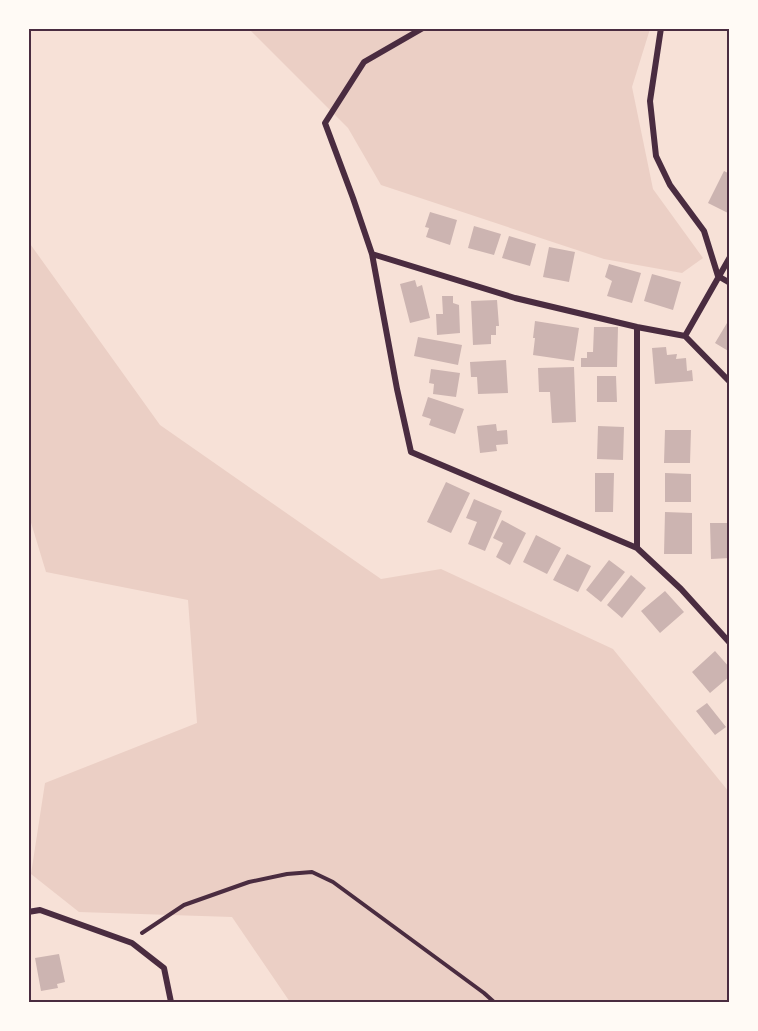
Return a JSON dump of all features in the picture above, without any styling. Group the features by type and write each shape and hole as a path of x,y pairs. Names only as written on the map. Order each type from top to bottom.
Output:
{"street":[{"path":"423,28 364,62 325,123 372,254 411,452 638,548 681,589 729,643"},
{"path":"661,28 650,101 656,156 670,185 704,231 718,276 729,283"},
{"path":"372,254 506,296 685,336 729,382"},
{"path":"685,336 729,257"},
{"path":"637,327 638,548"},
{"path":"28,912 40,910 132,943 164,968 171,1002"}],"path":[{"path":"132,943 142,933 184,904 249,882 287,874 312,872 333,882 494,1002"}],"shaded area":[{"path":"249,29 650,29 632,87 653,189 703,258 682,273 604,259 381,185 348,128"},
{"path":"28,241 160,425 381,579 441,569 613,649 729,792 729,1002 290,1002 232,917 79,912 31,874 45,783 197,723 188,600 46,572 29,516"}],"building":[{"path":"724,171 730,174 730,214 708,203"},
{"path":"430,212 457,220 450,245 426,237 429,228 425,227"},
{"path":"474,226 501,234 494,255 468,248"},
{"path":"509,236 536,244 530,266 502,258"},
{"path":"549,247 575,252 569,282 543,277"},
{"path":"609,264 641,273 632,303 607,296 612,281 605,277"},
{"path":"652,274 681,282 673,310 644,301"},
{"path":"415,280 417,287 422,285 430,318 410,323 400,284"},
{"path":"442,296 453,296 453,303 459,305 460,333 437,335 436,314 443,314"},
{"path":"497,300 499,326 496,326 496,335 491,335 491,344 473,345 471,301"},
{"path":"730,318 730,352 715,343"},
{"path":"535,321 579,328 574,361 533,355"},
{"path":"594,327 618,327 617,367 581,367 581,358 587,358 587,352 593,352"},
{"path":"418,337 462,345 458,365 414,356"},
{"path":"666,347 667,355 677,354 676,359 686,358 687,371 692,370 693,381 655,384 652,348"},
{"path":"506,360 508,393 478,394 477,377 471,377 470,362"},
{"path":"574,367 576,422 552,423 550,392 539,392 538,368"},
{"path":"431,369 460,373 456,397 433,394 434,384 429,383"},
{"path":"597,376 616,376 617,402 597,402"},
{"path":"428,397 464,409 455,434 429,425 431,419 422,416"},
{"path":"496,424 497,431 507,430 508,444 496,445 497,451 480,453 477,426"},
{"path":"598,426 624,427 623,460 597,459"},
{"path":"665,430 691,430 690,463 664,463"},
{"path":"595,473 614,473 613,512 595,512"},
{"path":"665,473 691,474 691,502 665,502"},
{"path":"446,482 470,493 451,533 427,522"},
{"path":"474,499 502,511 485,551 468,544 477,522 466,518"},
{"path":"665,512 692,513 692,554 664,554"},
{"path":"502,520 526,533 510,565 496,557 503,543 493,538"},
{"path":"710,523 730,523 730,558 711,559"},
{"path":"536,535 561,548 547,574 523,562"},
{"path":"567,554 591,566 578,592 553,580"},
{"path":"609,560 625,572 601,602 586,590"},
{"path":"631,575 646,588 622,618 607,605"},
{"path":"665,591 684,612 660,633 641,611"},
{"path":"715,651 730,668 730,676 710,693 692,672"},
{"path":"707,703 726,727 715,735 696,711"},
{"path":"59,954 65,982 57,984 58,988 41,991 35,958"}]}
